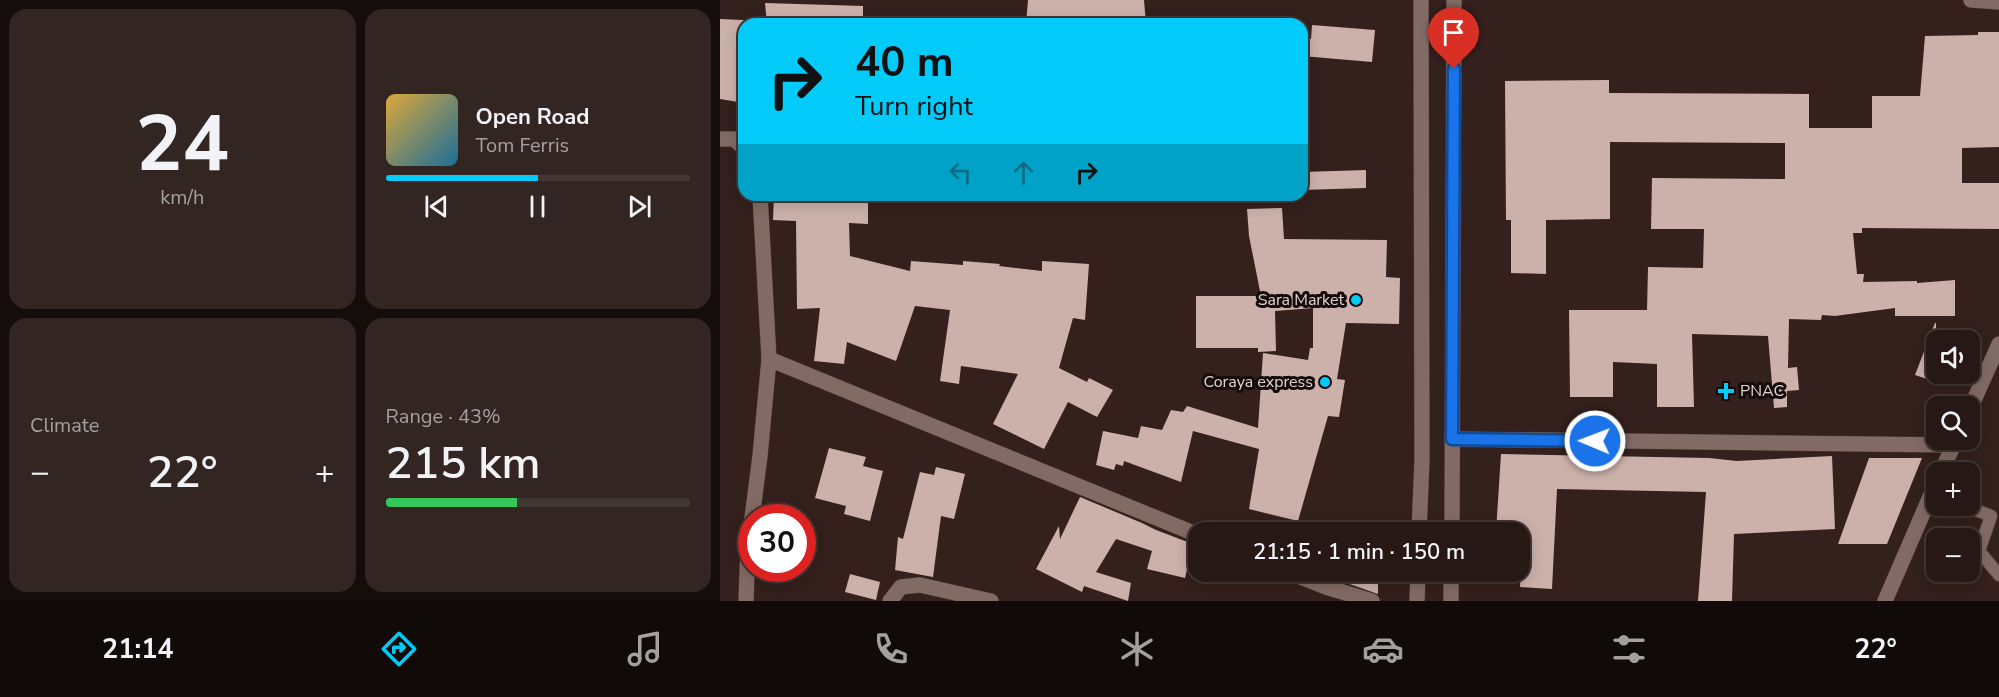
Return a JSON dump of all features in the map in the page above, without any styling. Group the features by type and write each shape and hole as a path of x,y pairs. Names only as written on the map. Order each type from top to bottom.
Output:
{"street":[{"path":"1419,522 1422,460 1421,0"},
{"path":"1452,522 1454,0"},
{"path":"1971,0 1999,2"},
{"path":"720,140 734,139 738,143"},
{"path":"754,504 769,359 760,201"},
{"path":"1976,396 1999,344"},
{"path":"769,359 1188,531"},
{"path":"1452,439 1926,442"},
{"path":"1885,601 1926,509"},
{"path":"746,601 747,582"},
{"path":"1304,582 1324,594 1372,601"},
{"path":"1417,601 1418,582"},
{"path":"1451,601 1452,582"},
{"path":"890,601 902,587 920,585 991,601"}],"lane":[{"path":"1980,512 1991,516 1978,551 1999,574"}],"building":[{"path":"1028,0 1144,0 1146,18 1026,18"},
{"path":"765,3 863,6 863,18 766,18"},
{"path":"720,19 738,20 738,102 720,99"},
{"path":"1312,25 1375,30 1372,62 1308,57 1308,39 1311,39"},
{"path":"1978,32 1999,32 1999,147 1962,148 1962,183 1999,183 1999,229 1862,228 1862,233 1853,233 1857,274 1864,274 1863,282 1917,281 1917,283 1955,280 1955,316 1895,316 1895,308 1835,316 1822,315 1821,320 1789,319 1788,368 1797,367 1799,390 1787,391 1787,407 1774,408 1768,336 1692,334 1694,407 1657,407 1657,364 1613,362 1613,397 1570,397 1569,310 1647,310 1648,267 1703,268 1704,229 1651,229 1652,178 1785,179 1785,143 1610,142 1610,219 1546,220 1546,274 1511,273 1511,220 1506,220 1505,81 1609,80 1609,93 1809,94 1809,128 1872,128 1872,96 1920,96 1925,36 1978,35"},
{"path":"1366,170 1366,188 1308,190 1308,172"},
{"path":"774,201 868,201 868,224 849,223 850,256 910,271 911,261 963,265 963,261 1042,271 1042,261 1089,264 1085,320 1073,318 1059,368 1087,382 1089,378 1113,390 1097,417 1068,402 1044,449 993,424 1018,374 961,366 959,384 940,381 950,310 915,306 896,361 847,342 844,364 814,361 820,308 797,309 796,221 773,220"},
{"path":"1282,208 1284,239 1387,240 1386,277 1400,278 1399,324 1346,323 1337,379 1345,380 1339,417 1328,416 1298,521 1249,509 1259,449 1193,431 1181,482 1124,461 1123,466 1116,464 1114,470 1096,465 1103,431 1138,438 1141,426 1162,430 1171,410 1183,412 1187,406 1258,428 1263,353 1308,360 1310,348 1313,348 1313,308 1275,311 1276,351 1258,352 1258,348 1196,348 1196,296 1261,296 1249,236 1247,209"},
{"path":"1926,346 1926,379 1915,375"},
{"path":"829,448 866,457 863,466 883,471 870,521 844,514 846,506 815,498"},
{"path":"1501,454 1709,458 1737,461 1832,456 1835,529 1734,534 1732,601 1698,601 1706,492 1557,489 1552,589 1520,587 1520,582 1530,582 1530,522 1497,522"},
{"path":"1869,458 1922,458 1887,544 1838,544"},
{"path":"936,467 965,474 954,519 941,516 933,577 895,570 898,537 903,539 920,472 934,475"},
{"path":"1080,497 1188,542 1188,565 1185,578 1147,569 1152,551 1116,539 1096,572 1131,583 1128,601 1084,586 1082,592 1036,569 1059,526 1060,539"},
{"path":"850,574 880,582 876,600 845,592"},
{"path":"1344,582 1378,582 1378,594"}],"place":[{"name":"Sara Market","path":"1356,300"},
{"name":"Coraya express","path":"1325,382"},
{"name":"PNAC","path":"1726,391"}],"route":[{"path":"1454,69 1452,439 1595,441"}]}
